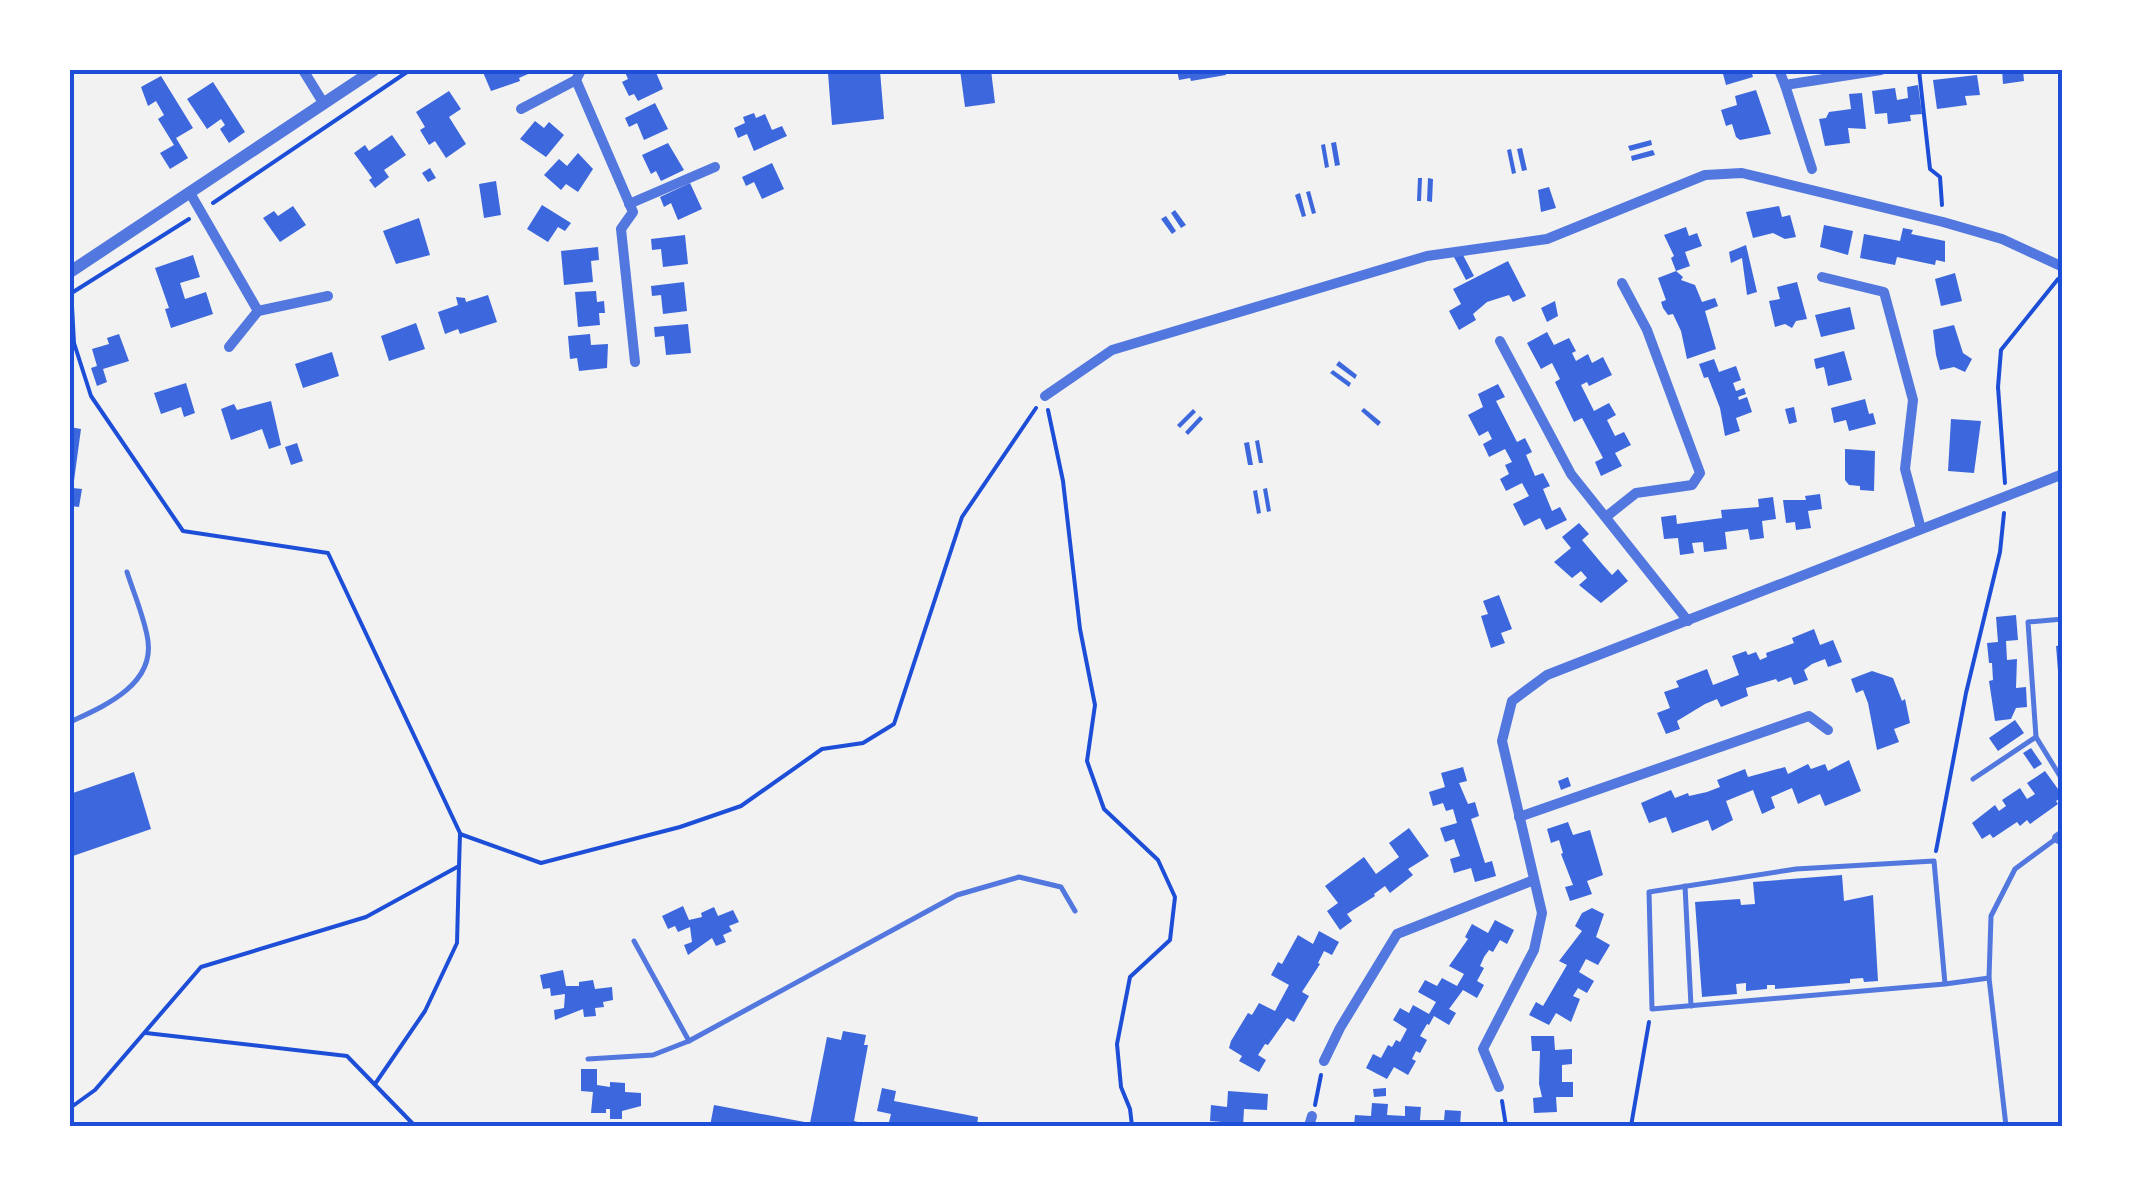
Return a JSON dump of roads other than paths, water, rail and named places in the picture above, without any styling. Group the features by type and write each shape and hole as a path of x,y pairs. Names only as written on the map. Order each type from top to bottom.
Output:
{"street":[{"path":"303,70 324,104"},
{"path":"70,275 374,70"},
{"path":"1779,70 1812,169"},
{"path":"1785,85 1881,70"},
{"path":"521,109 579,75 633,212 621,229 635,362"},
{"path":"629,204 715,167"},
{"path":"1045,396 1112,350 1427,256 1547,239 1705,175 1742,173 1944,222 2002,239 2063,270"},
{"path":"190,193 258,311"},
{"path":"1822,277 1884,292 1913,400 1905,469 1921,529"},
{"path":"1607,516 1636,493 1692,485 1700,473 1647,330 1622,283"},
{"path":"228,347 258,311 328,296"},
{"path":"1500,341 1571,474 1688,621"},
{"path":"1499,1086 1483,1049 1534,950 1542,913 1502,741 1512,701 1547,675 2063,474"},
{"path":"1520,817 1809,716 1828,730"},
{"path":"1324,1060 1397,934 1534,880"}],"lane":[{"path":"70,722 112,702 130,688 144,667 149,644 127,572"},
{"path":"2063,619 2028,622 2036,737 2063,781"},
{"path":"1972,778 2036,737"},
{"path":"2006,1126 1989,978 1990,916 2015,868 2061,837"},
{"path":"1945,984 1934,861 1796,869 1649,892 1652,1009 1945,984 1989,978"},
{"path":"588,1059 652,1054 689,1040 957,895 1018,877 1061,887 1075,911"},
{"path":"1685,886 1691,1006"},
{"path":"634,941 689,1040"}]}
